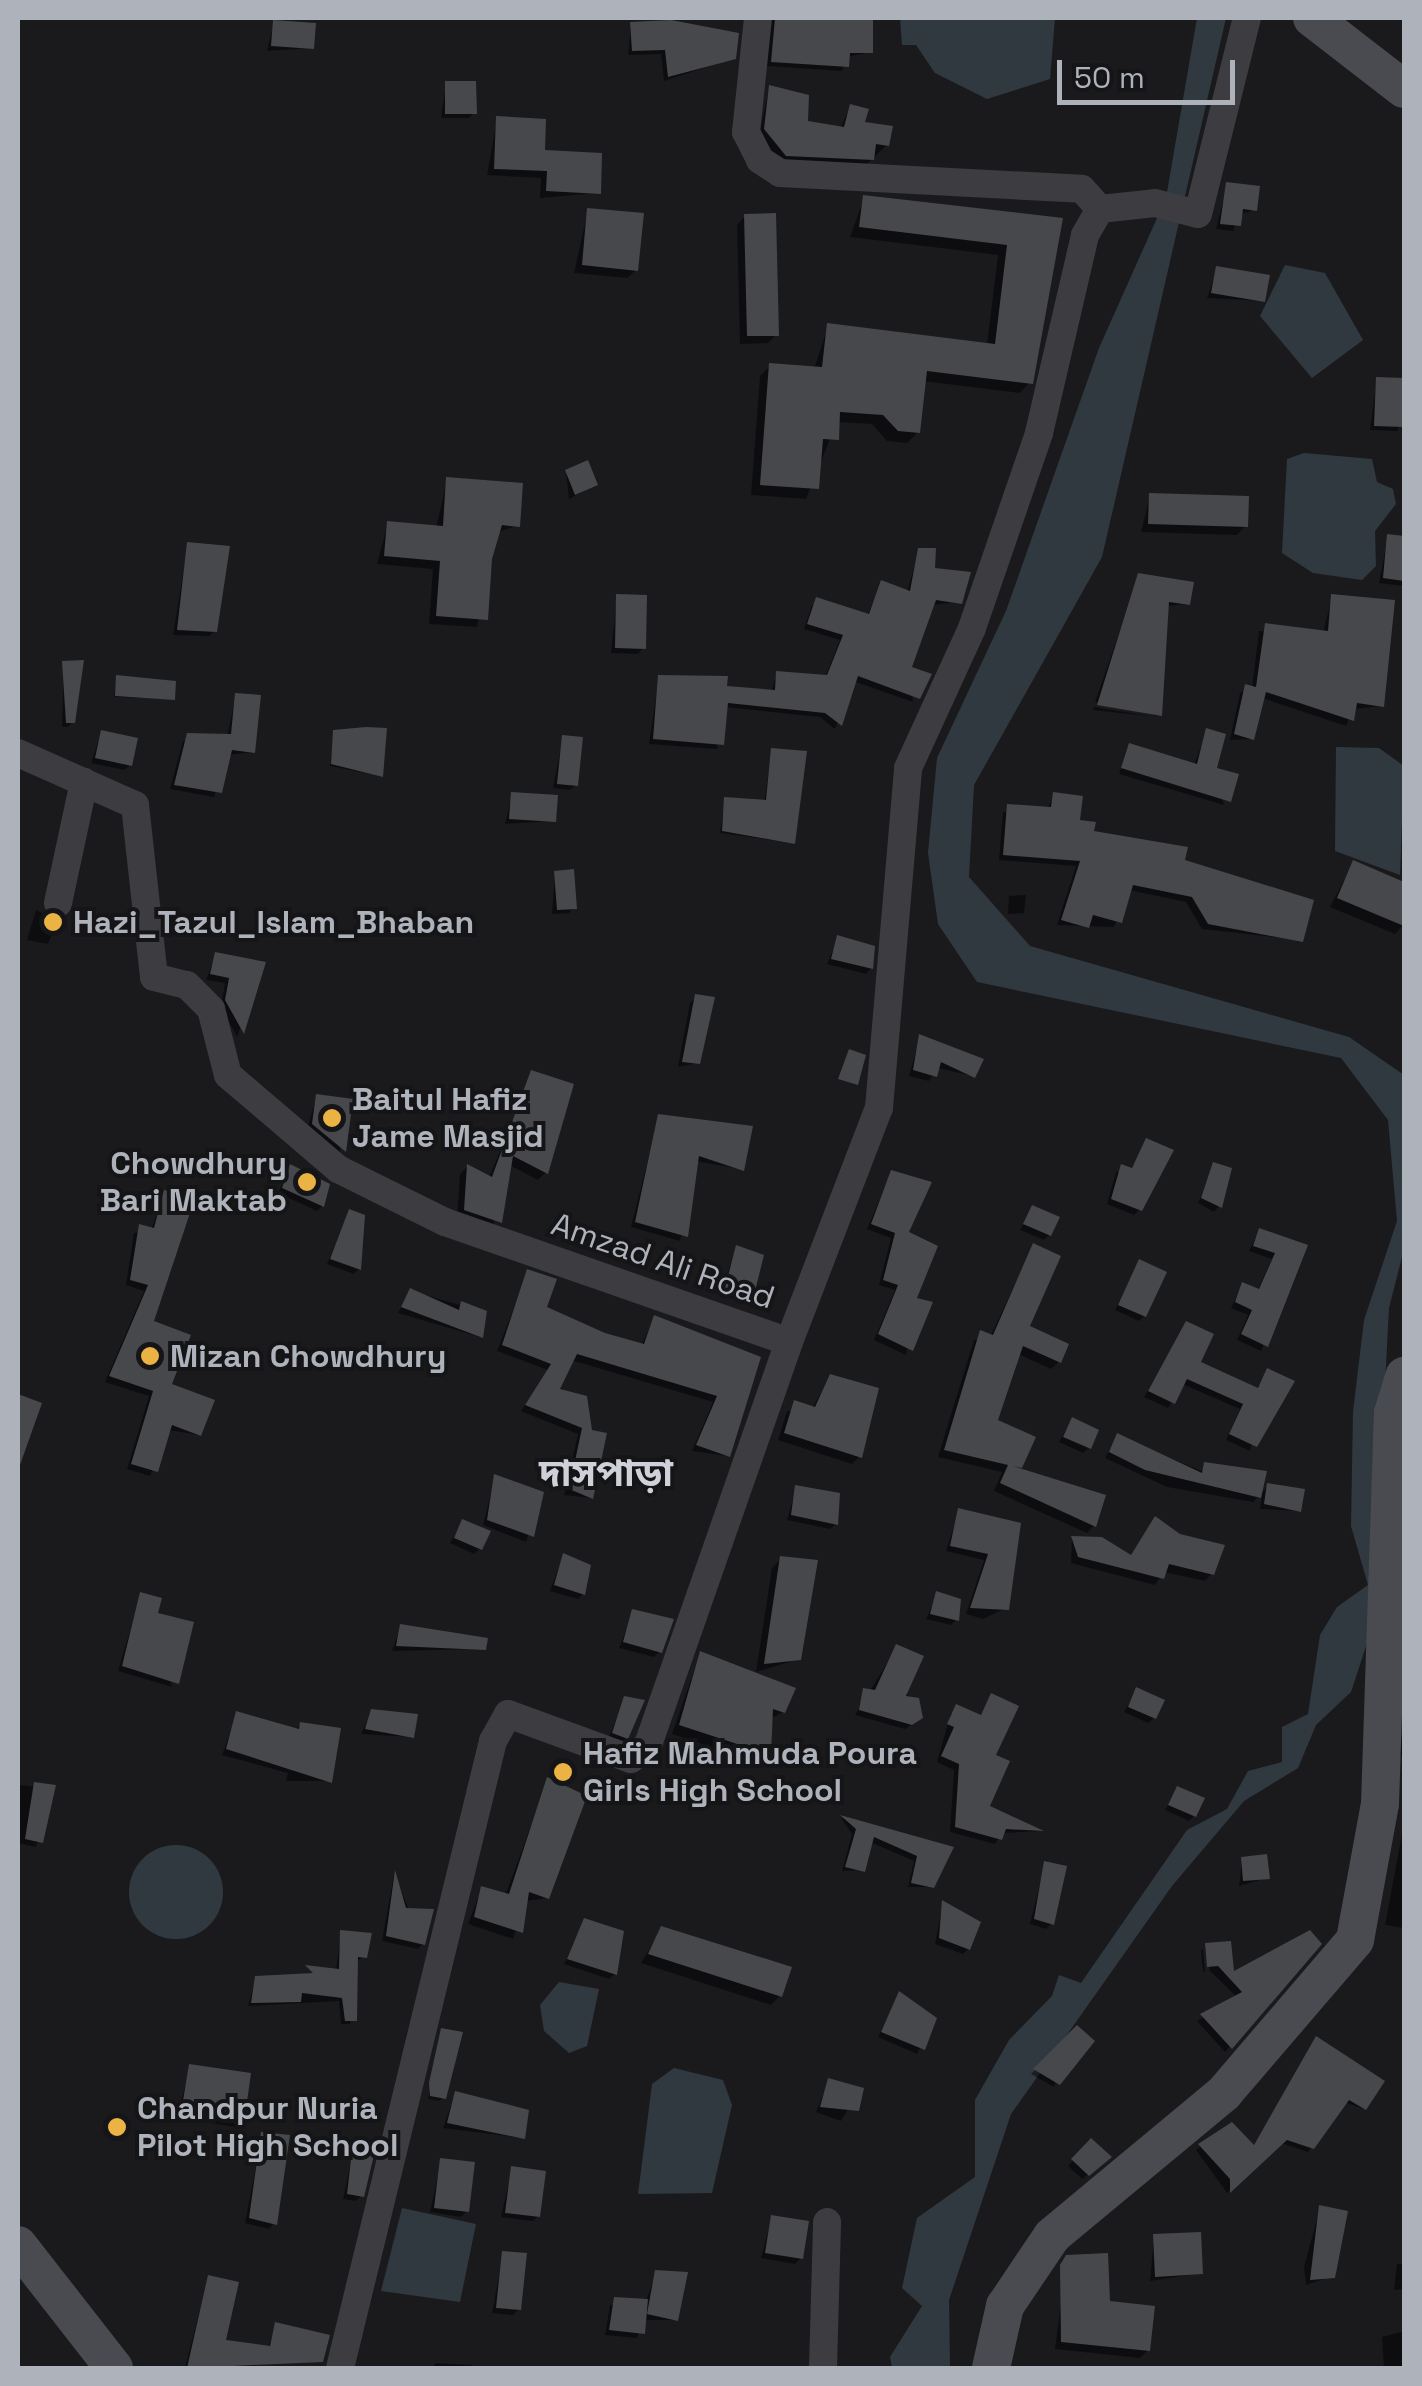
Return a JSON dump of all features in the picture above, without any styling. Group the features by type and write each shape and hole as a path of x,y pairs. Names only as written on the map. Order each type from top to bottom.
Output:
{"main road":[{"path":"1312,18 1404,89"},
{"path":"991,2368 1005,2306 1052,2236 1224,2093 1355,1940 1380,1804 1393,1412 1404,1376"},
{"path":"18,2246 114,2368"}],"street":[{"path":"758,18 746,132 760,160 780,173 1082,189 1100,209"},
{"path":"1100,209 1155,203 1198,214 1248,18"},
{"path":"789,1342 878,1108 908,768 972,628 1033,451 1085,235 1100,209"},
{"name":"Amzad Ali Road","path":"18,752 135,804 154,978 187,985 212,1009 228,1074 338,1169 445,1222 789,1342 648,1745 631,1759 508,1714 494,1742 340,2368"},
{"path":"58,903 84,782"},
{"path":"822,2368 827,2222"}],"shaded area":[{"path":"900,18 1055,18 1050,79 987,99 935,73 916,45 902,45"},
{"path":"1197,18 1226,18 1102,557 974,785 969,877 1030,946 1349,1037 1404,1075 1404,1249 1389,1308 1383,1422 1386,1585 1351,1692 1316,1725 1298,1768 1244,1801 1172,1886 1011,2114 949,2300 950,2368 892,2368 890,2357 922,2306 902,2288 917,2218 975,2177 975,2100 1009,2040 1052,1996 1059,1975 1081,1983 1187,1830 1227,1809 1248,1771 1282,1762 1282,1727 1308,1714 1320,1635 1337,1607 1368,1585 1351,1526 1353,1412 1364,1320 1397,1221 1388,1120 1341,1058 977,982 938,924 928,853 937,758 1006,611 1099,348 1166,198"},
{"path":"1285,265 1325,273 1363,340 1312,378 1260,316"},
{"path":"1304,453 1372,459 1377,482 1393,489 1396,504 1375,531 1376,566 1362,580 1313,573 1282,553 1287,459"},
{"path":"1336,747 1379,748 1404,766 1400,875 1335,851"},
{"path":"176,1845 194,1849 209,1859 219,1874 223,1892 219,1910 209,1925 194,1935 176,1939 158,1935 143,1925 133,1910 129,1892 133,1874 143,1859 158,1849"},
{"path":"559,1982 599,1989 587,2046 569,2053 544,2031 540,2005"},
{"path":"674,2068 723,2080 732,2105 712,2193 638,2194 652,2084"},
{"path":"402,2208 476,2224 460,2302 381,2291"}],"building":[{"path":"775,18 873,18 873,53 850,53 849,67 771,62"},
{"path":"273,20 316,23 314,49 271,46"},
{"path":"671,20 739,33 736,59 668,77 665,50 632,51 630,22"},
{"path":"445,81 476,81 477,114 445,114"},
{"path":"769,85 809,95 808,121 844,127 850,104 869,109 865,122 893,126 889,146 876,144 874,160 786,156 764,129"},
{"path":"496,116 546,119 545,150 602,153 601,194 546,191 547,171 494,169"},
{"path":"1226,182 1260,186 1257,211 1243,209 1241,226 1220,224"},
{"path":"863,195 1063,218 1033,384 927,371 920,433 898,431 883,415 840,412 839,440 823,439 819,489 760,485 769,363 822,367 827,323 995,344 1007,245 859,227"},
{"path":"587,208 644,213 638,271 582,265"},
{"path":"776,213 779,336 747,336 744,214"},
{"path":"1216,266 1270,275 1265,302 1211,293"},
{"path":"1376,377 1404,378 1404,427 1374,426"},
{"path":"588,460 598,485 575,495 565,470"},
{"path":"446,477 523,483 520,527 502,525 492,559 488,620 436,616 440,561 384,556 387,521 443,526"},
{"path":"1149,493 1249,496 1248,527 1148,524"},
{"path":"1387,534 1404,536 1404,581 1383,578"},
{"path":"187,542 230,546 217,632 177,630"},
{"path":"918,548 936,548 935,568 971,572 962,604 936,600 912,667 932,674 920,699 858,676 842,726 825,713 728,703 724,745 653,739 658,675 728,676 727,686 775,690 776,671 827,675 843,635 807,624 816,597 869,614 881,580 910,591"},
{"path":"1138,573 1194,582 1190,605 1169,602 1162,716 1097,705"},
{"path":"616,594 647,595 646,649 615,648"},
{"path":"1331,594 1395,600 1384,707 1357,703 1354,721 1266,692 1254,740 1234,734 1245,684 1256,687 1265,623 1328,631"},
{"path":"84,660 75,723 66,723 62,661"},
{"path":"116,675 176,681 175,700 115,696"},
{"path":"235,693 261,695 255,753 232,750 222,793 174,785 187,733 231,734"},
{"path":"387,728 383,777 331,764 333,730"},
{"path":"1206,728 1226,734 1217,768 1239,774 1231,802 1121,768 1129,743 1197,764"},
{"path":"101,730 138,738 132,766 95,758"},
{"path":"562,735 583,737 578,786 557,784"},
{"path":"771,748 807,751 795,844 722,831 724,797 766,800"},
{"path":"511,792 558,795 556,822 509,819"},
{"path":"1053,792 1083,796 1080,820 1096,822 1094,831 1188,847 1185,860 1314,900 1303,942 1208,924 1192,897 1133,885 1122,923 1093,915 1089,928 1061,920 1080,861 1003,855 1007,804 1051,807"},
{"path":"1353,860 1404,882 1404,926 1337,898"},
{"path":"574,869 577,909 557,910 554,871"},
{"path":"837,935 875,946 873,969 831,959"},
{"path":"215,952 266,962 244,1034 225,1000 229,978 210,974"},
{"path":"695,994 715,997 700,1064 682,1062"},
{"path":"919,1034 984,1059 975,1078 941,1062 937,1077 913,1070"},
{"path":"849,1049 866,1055 858,1085 838,1079"},
{"path":"531,1070 574,1084 548,1174 513,1156 502,1223 464,1210 467,1164 492,1177"},
{"name":"Baitul Hafiz Jame Masjid","path":"316,1094 353,1099 346,1152 312,1124"},
{"path":"658,1114 753,1126 744,1171 699,1156 688,1237 635,1222"},
{"path":"1146,1138 1174,1150 1142,1211 1111,1199 1121,1164 1132,1168"},
{"path":"1213,1162 1232,1168 1222,1208 1201,1198"},
{"name":"Chowdhury Bari Maktab","path":"290,1164 330,1184 324,1207 282,1188"},
{"path":"891,1170 932,1182 909,1232 938,1246 917,1298 933,1302 913,1351 878,1334 898,1285 883,1280 895,1233 871,1224"},
{"path":"164,1190 195,1198 154,1321 191,1335 172,1384 215,1400 201,1436 172,1425 158,1472 131,1464 153,1391 109,1376 148,1285 130,1280 139,1224 154,1228"},
{"path":"1032,1205 1060,1217 1051,1236 1023,1224"},
{"path":"349,1209 365,1215 361,1270 330,1259"},
{"path":"1259,1228 1308,1245 1268,1347 1241,1334 1252,1310 1235,1302 1242,1282 1259,1289 1275,1253 1253,1246"},
{"path":"1033,1243 1061,1256 1030,1326 1069,1344 1061,1363 1023,1346 998,1420 1036,1437 1022,1468 1013,1466 1106,1495 1096,1527 1000,1483 1008,1465 944,1450 980,1330 993,1335"},
{"path":"736,1245 764,1255 753,1299 725,1288"},
{"path":"1139,1259 1167,1272 1146,1317 1118,1305"},
{"path":"527,1269 557,1279 547,1307 605,1333 644,1344 654,1315 761,1357 730,1457 696,1445 717,1396 577,1354 560,1389 587,1396 592,1430 607,1433 593,1499 569,1489 582,1428 525,1405 551,1364 502,1345"},
{"path":"410,1288 459,1310 461,1301 487,1311 483,1338 401,1307"},
{"path":"1186,1321 1214,1334 1201,1362 1258,1388 1267,1368 1295,1381 1257,1447 1229,1434 1243,1404 1187,1379 1175,1404 1148,1391"},
{"path":"830,1374 879,1388 862,1458 784,1433 794,1400 815,1407"},
{"path":"18,1394 42,1403 20,1465 18,1464"},
{"path":"1072,1417 1099,1430 1091,1449 1063,1437"},
{"path":"1117,1433 1202,1473 1204,1462 1267,1471 1261,1498 1145,1470 1109,1452"},
{"path":"494,1474 544,1492 534,1537 487,1520"},
{"path":"1267,1483 1305,1489 1301,1512 1264,1504"},
{"path":"795,1485 840,1493 838,1525 791,1515"},
{"path":"958,1508 1021,1523 1009,1610 970,1608 988,1554 950,1546"},
{"path":"1155,1516 1180,1534 1225,1545 1214,1575 1169,1564 1164,1579 1078,1557 1071,1536 1102,1537 1131,1555"},
{"path":"462,1519 491,1531 482,1550 454,1538"},
{"path":"563,1553 591,1565 585,1595 554,1585"},
{"path":"780,1556 818,1560 801,1660 764,1664"},
{"path":"936,1591 961,1599 959,1621 930,1614"},
{"path":"140,1592 162,1598 158,1613 194,1622 179,1684 122,1666"},
{"path":"632,1609 674,1619 662,1653 623,1642"},
{"path":"400,1624 488,1638 486,1650 396,1646"},
{"path":"896,1644 924,1656 906,1696 919,1698 923,1718 912,1725 859,1710 863,1688 875,1690"},
{"path":"700,1651 796,1688 785,1713 773,1709 771,1755 679,1725"},
{"path":"1136,1687 1165,1700 1156,1719 1128,1707"},
{"path":"991,1693 1019,1706 996,1755 1010,1761 990,1806 1044,1831 1006,1829 1002,1840 955,1827 959,1764 941,1756 954,1727 947,1724 956,1704 981,1715"},
{"path":"624,1696 645,1700 628,1739 612,1733"},
{"path":"371,1709 418,1714 414,1738 365,1729"},
{"path":"236,1711 299,1729 300,1722 341,1728 332,1783 226,1749"},
{"path":"547,1777 587,1796 549,1899 529,1892 523,1933 474,1917 481,1886 509,1894"},
{"path":"34,1782 56,1785 43,1843 25,1839"},
{"path":"1177,1786 1205,1798 1196,1817 1168,1805"},
{"path":"840,1815 954,1847 934,1888 911,1883 917,1856 874,1837 865,1872 845,1867 856,1829"},
{"path":"1267,1854 1270,1879 1243,1881 1241,1857"},
{"path":"1044,1861 1067,1866 1054,1925 1034,1919"},
{"path":"395,1870 406,1908 434,1909 425,1945 386,1936"},
{"path":"942,1900 981,1922 970,1950 939,1938"},
{"path":"584,1918 624,1931 617,1975 567,1959"},
{"path":"661,1926 792,1967 782,1997 648,1954"},
{"path":"340,1930 372,1933 367,1958 358,1957 357,2021 345,2021 342,1998 302,1993 301,2002 251,2003 255,1976 313,1973 305,1965 339,1969"},
{"path":"1310,1930 1322,1944 1232,2049 1200,2014 1242,1992 1218,1966 1207,1967 1205,1943 1231,1941 1234,1971"},
{"path":"899,1991 937,2018 925,2050 881,2032"},
{"path":"1077,2025 1095,2041 1060,2085 1033,2069"},
{"path":"441,2028 463,2032 446,2099 430,2096 429,2083"},
{"path":"1316,2036 1385,2081 1366,2110 1349,2100 1314,2149 1287,2140 1230,2193 1230,2179 1198,2144 1232,2122 1254,2145"},
{"path":"189,2064 251,2073 244,2123 181,2113"},
{"path":"828,2078 864,2088 859,2111 820,2107"},
{"path":"455,2091 529,2110 525,2139 447,2123"},
{"path":"261,2132 290,2135 277,2225 249,2218"},
{"path":"1091,2138 1112,2157 1089,2176 1071,2159"},
{"path":"352,2151 374,2155 364,2197 347,2194"},
{"path":"440,2158 475,2162 469,2212 434,2208"},
{"path":"511,2166 546,2171 540,2217 505,2213"},
{"path":"1319,2205 1348,2211 1335,2278 1310,2280"},
{"path":"771,2215 809,2221 803,2259 765,2253"},
{"path":"1201,2232 1203,2274 1155,2277 1153,2234"},
{"path":"502,2251 527,2253 521,2310 496,2308"},
{"path":"1108,2253 1110,2301 1155,2306 1150,2351 1061,2342 1060,2265 1066,2255"},
{"path":"655,2270 688,2272 678,2321 647,2314"},
{"path":"208,2275 239,2282 226,2340 270,2346 275,2322 330,2335 323,2362 187,2368"},
{"path":"614,2297 648,2299 645,2334 609,2330"}],"place":[{"name":"Hazi_Tazul_Islam_Bhaban","path":"53,922"},
{"name":"Baitul Hafiz Jame Masjid","path":"332,1118"},
{"name":"Chowdhury Bari Maktab","path":"307,1182"},
{"name":"Mizan Chowdhury","path":"150,1356"},
{"name":"Hafiz Mahmuda Poura Girls High School","path":"563,1772"},
{"name":"Chandpur Nuria Pilot High School","path":"117,2127"}],"district":[{"name":"দাসপাড়া","path":"606,1474"}]}
